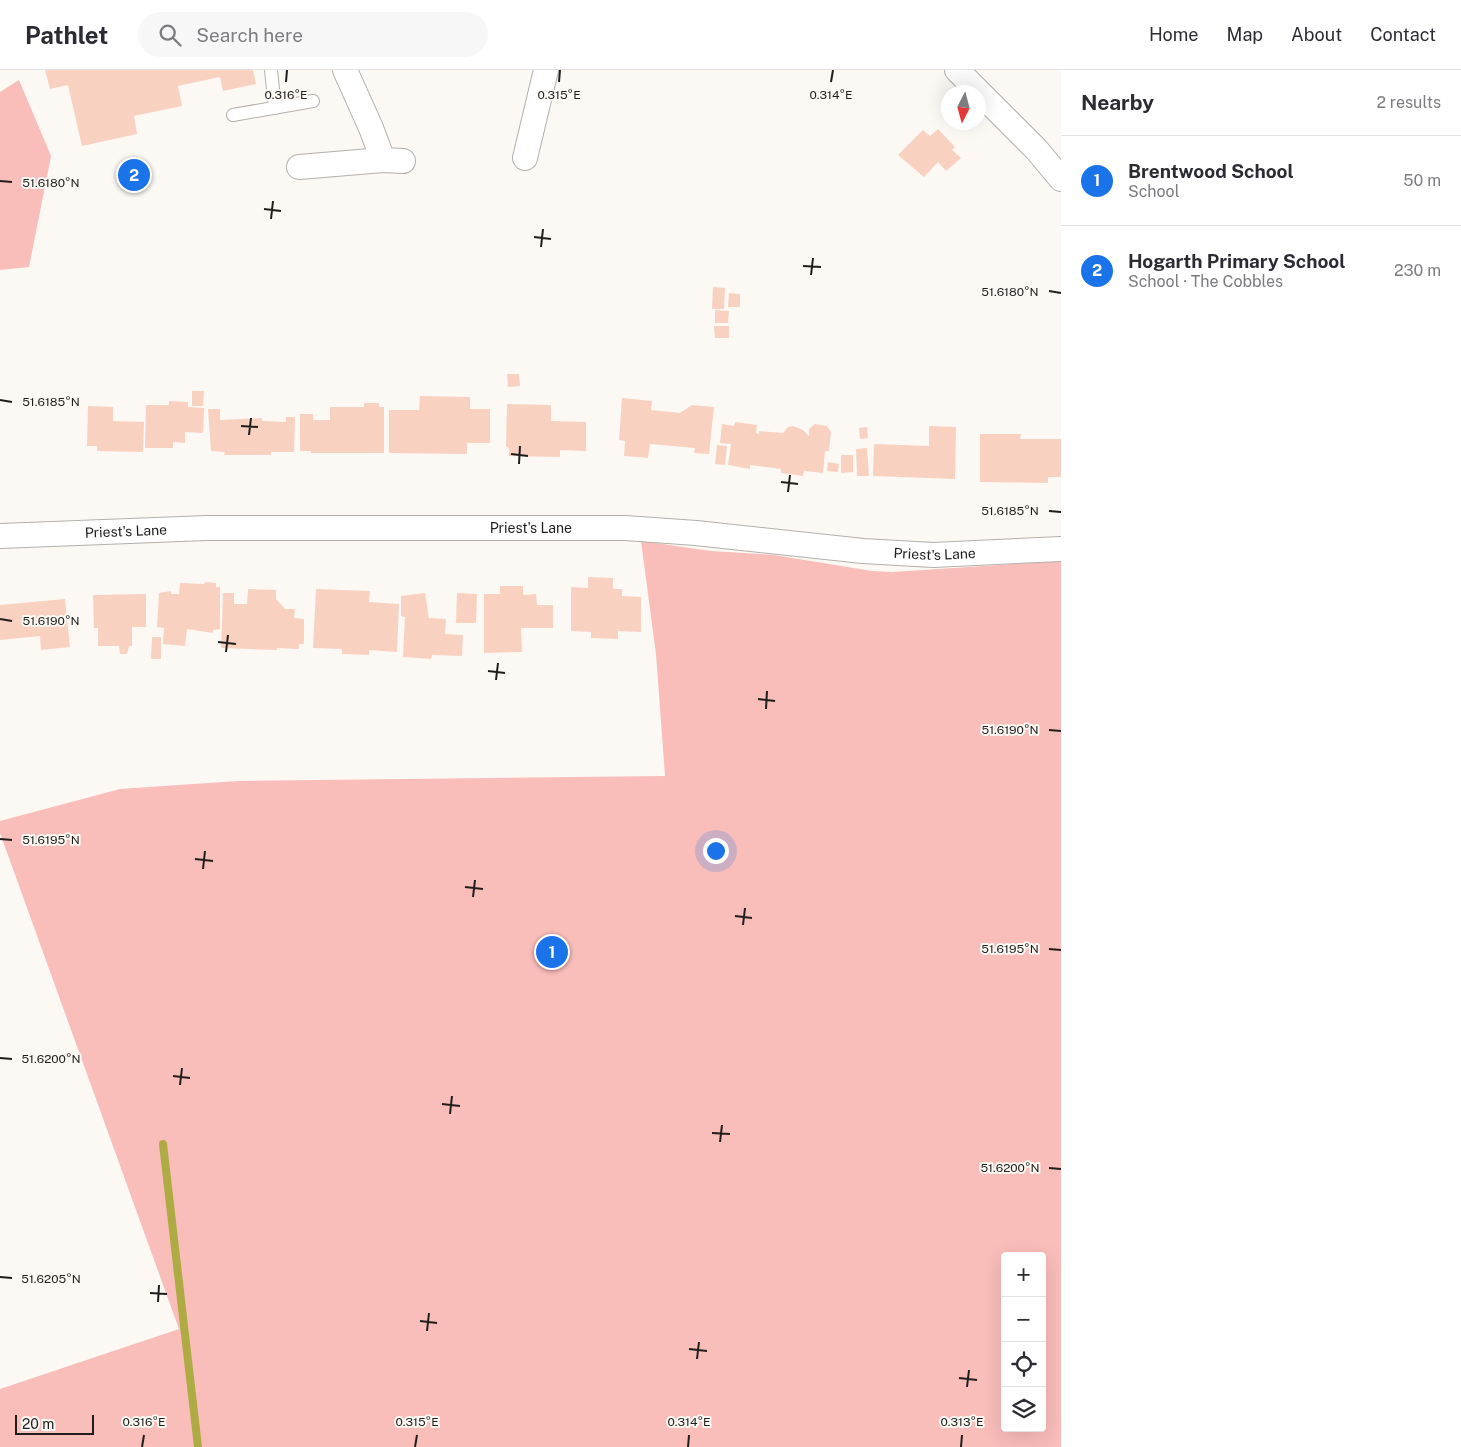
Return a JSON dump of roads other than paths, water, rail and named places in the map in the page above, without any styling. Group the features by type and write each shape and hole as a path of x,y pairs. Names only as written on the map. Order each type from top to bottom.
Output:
{"street":[{"path":"298,166 393,161 371,128 345,70"},
{"path":"525,158 546,70"},
{"path":"957,70 1036,149 1061,179"},
{"name":"Priest's Lane","path":"0,536 206,528 625,528 696,533 863,552 933,555 1061,549"}],"lane":[{"path":"271,70 275,108"},
{"path":"233,114 313,101"}],"waterway":[{"path":"163,1144 198,1447"}],"place":[{"name":"Hogarth Primary School","path":"134,175"},
{"name":"Brentwood School","path":"552,952"}]}
